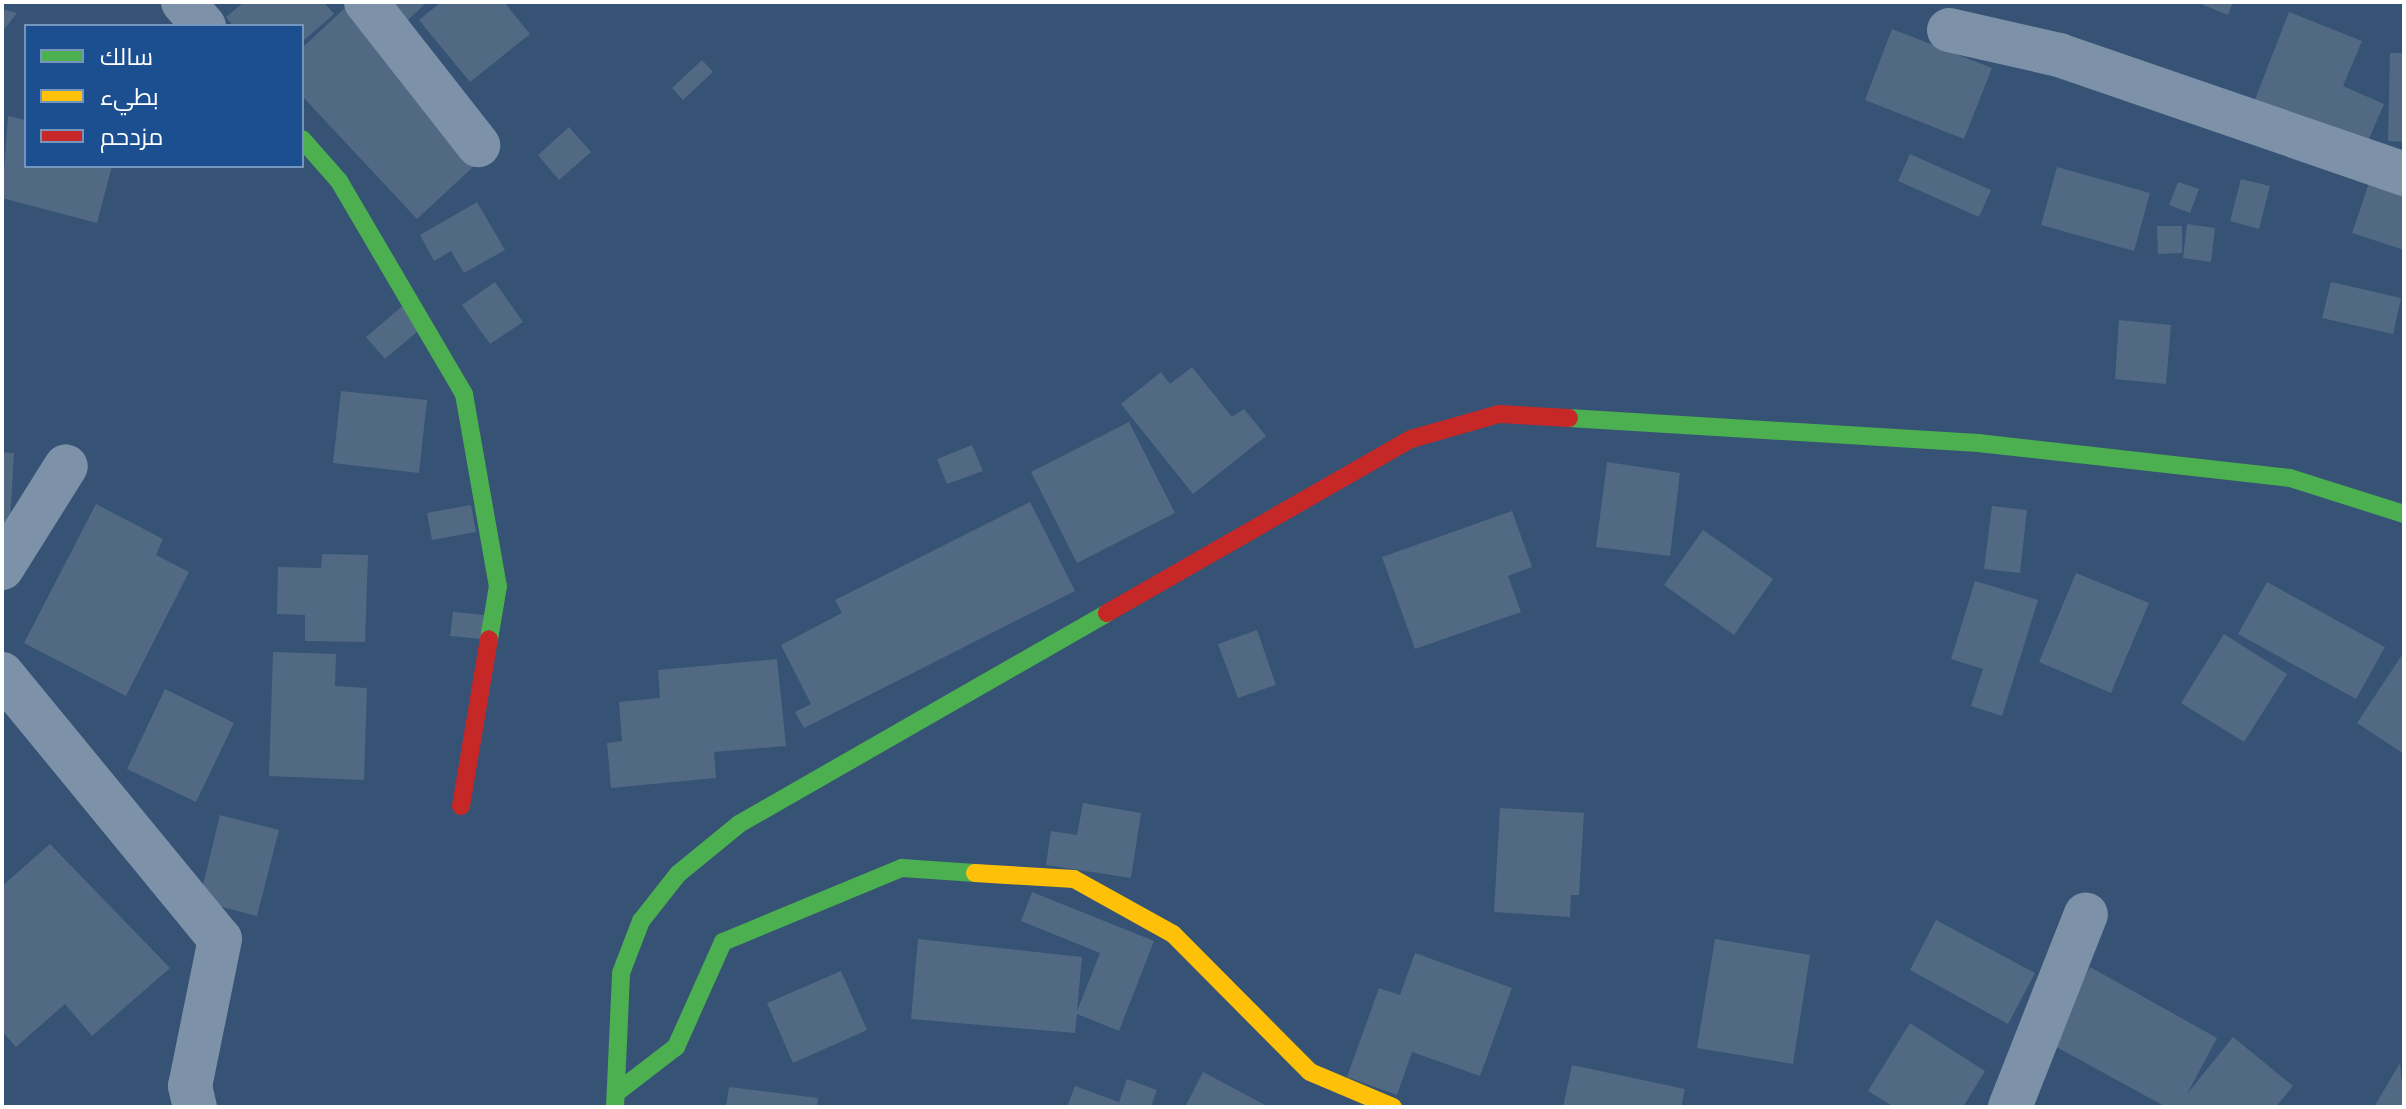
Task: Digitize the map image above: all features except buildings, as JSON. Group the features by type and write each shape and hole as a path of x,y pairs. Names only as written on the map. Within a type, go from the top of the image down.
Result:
{"main road":[{"path":"304,141 339,181 464,394 498,586 461,806"},
{"path":"615,1100 621,973 641,921 678,874 739,824 1411,439 1499,414 1978,443 2290,478 2404,514"},
{"path":"615,1100 676,1047 723,942 902,868 1074,879 1173,934 1310,1072 1393,1107"}],"street":[{"path":"183,2 202,24"},
{"path":"366,2 478,145"},
{"path":"1949,30 2059,55 2404,174"},
{"path":"2,568 66,466"},
{"path":"2,674 220,939 190,1086 195,1107"},
{"path":"2010,1107 2086,914"}],"traffic: fast":[{"path":"304,141 339,181 464,394 498,586 489,639"},
{"path":"1569,418 1978,443 2290,478 2404,514"},
{"path":"615,1107 621,973 641,921 678,874 739,824 1107,613"},
{"path":"616,1093 676,1047 723,942 902,868 975,873"}],"traffic: slow":[{"path":"975,873 1074,879 1173,934 1310,1072 1393,1107"}],"traffic: jam":[{"path":"1107,613 1411,439 1499,414 1569,418"},
{"path":"461,806 489,639"}]}
